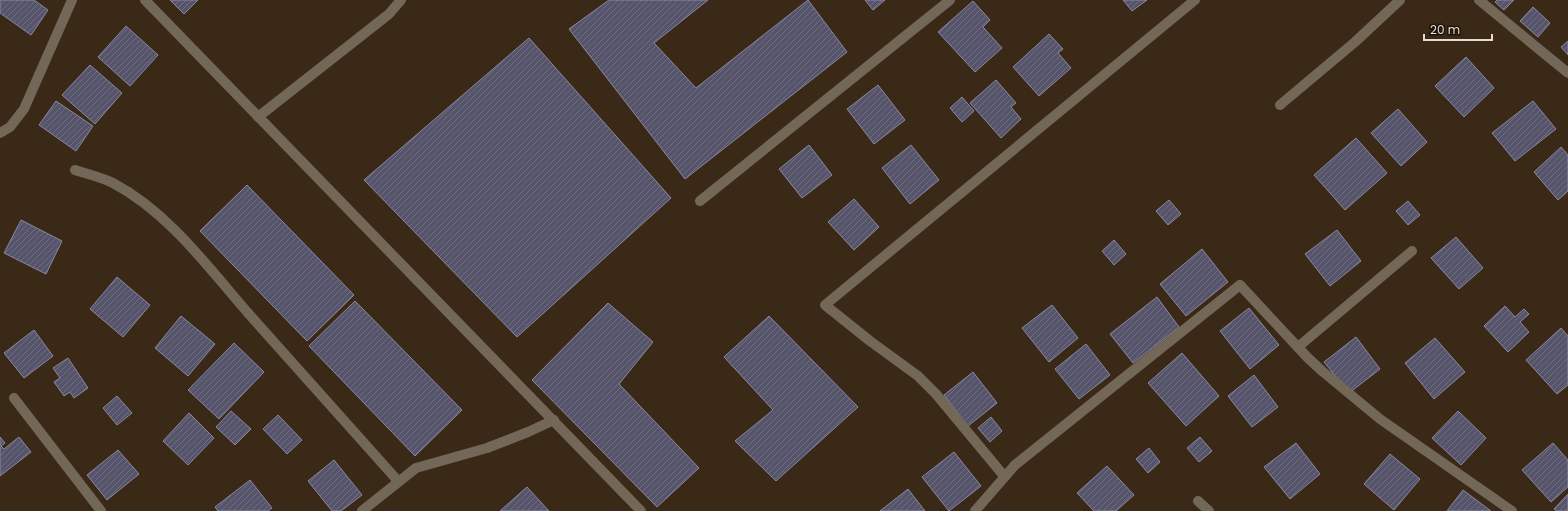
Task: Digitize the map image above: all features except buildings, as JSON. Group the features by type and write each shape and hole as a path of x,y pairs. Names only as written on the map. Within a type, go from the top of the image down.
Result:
{"street":[{"path":"0,133 10,127 24,109 72,0"},
{"path":"144,0 642,511"},
{"path":"258,117 389,14 401,0"},
{"path":"700,201 950,0"},
{"path":"1004,476 936,394 918,376 870,341 825,305 1195,0"},
{"path":"1280,106 1355,42 1400,0"},
{"path":"1479,0 1568,73"},
{"path":"75,170 112,183 147,206 174,228 398,481"},
{"path":"1298,347 1412,251"},
{"path":"975,511 1015,465 1240,285 1322,371 1380,419 1512,511"},
{"path":"14,398 101,511"},
{"path":"362,511 416,468 487,448 554,420"},
{"path":"1198,501 1209,511"}]}
